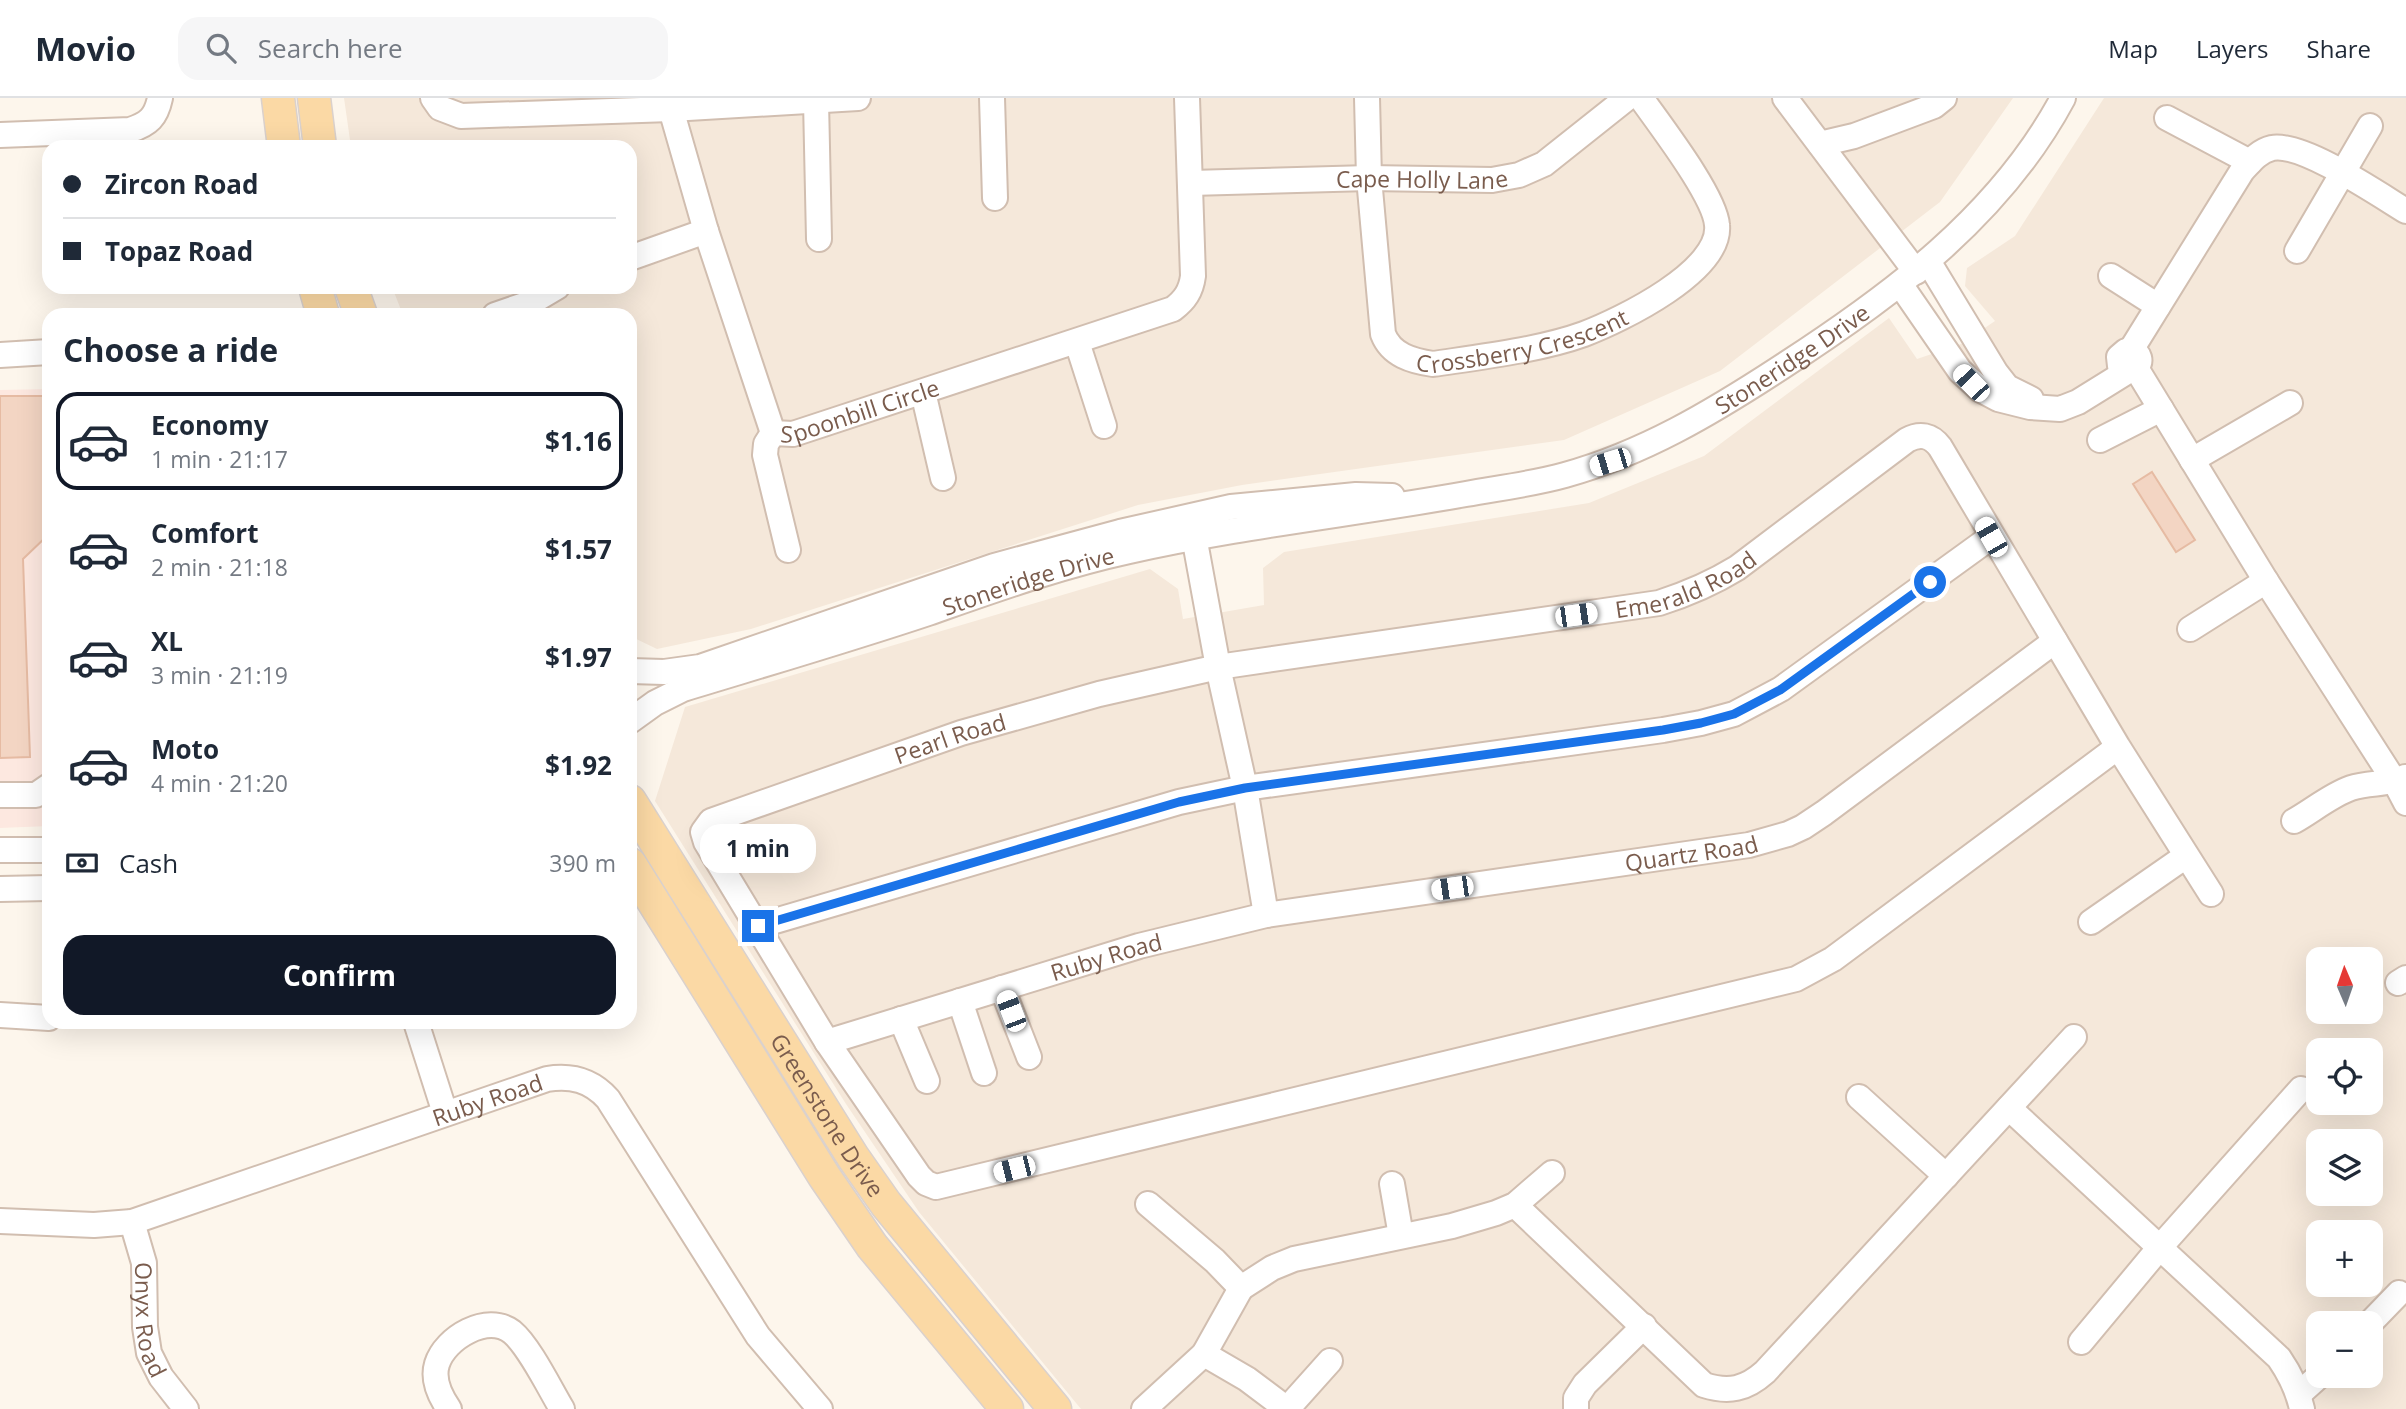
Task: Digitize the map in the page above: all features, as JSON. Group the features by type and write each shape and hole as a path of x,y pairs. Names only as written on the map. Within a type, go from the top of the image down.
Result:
{"main road":[{"path":"278,98 283,140"},
{"path":"314,98 319,140"},
{"name":"Greenstone Drive","path":"637,812 879,1194 1055,1409"},
{"name":"Greenstone Drive","path":"637,875 824,1176 865,1236 1007,1409"}],"street":[{"path":"0,135 130,130 152,120 158,110 160,98"},
{"path":"433,98 440,108 461,116 671,109 858,98"},
{"path":"992,98 995,198"},
{"name":"Spoonbill Circle","path":"671,109 706,231 773,433 793,434 1173,309 1185,299 1193,276 1187,98"},
{"name":"Crossberry Crescent","path":"1367,98 1368,178 1383,334 1397,353 1433,364 1556,342 1584,334 1664,292 1701,264 1715,241 1717,225 1708,197 1641,98"},
{"name":"Cape Holly Lane","path":"1191,183 1368,178 1492,180 1519,175 1544,164 1627,98"},
{"path":"1786,98 1915,272 2007,387 2020,395 2049,401 2078,392 2128,363"},
{"path":"1827,154 1854,135 1934,106 1944,98"},
{"name":"Stoneridge Drive","path":"637,716 683,689 998,588 1124,552 1193,527 1230,507 1356,495 1444,498 1560,477 1610,462 1656,442 1716,410 1822,341 1915,272 1989,201 2020,167 2035,148 2063,98"},
{"path":"816,102 819,239"},
{"path":"2167,118 2250,162"},
{"path":"2297,251 2370,125"},
{"path":"1915,272 1959,371 1981,390 1998,398 2030,407 2060,409 2078,402 2128,363 2158,306 2242,171 2256,155 2270,148 2283,147 2306,153 2406,211"},
{"path":"637,256 706,231"},
{"path":"2111,276 2158,306"},
{"path":"533,308 549,294"},
{"path":"1077,342 1104,426"},
{"path":"0,355 42,352"},
{"path":"2128,363 2161,408 2266,581 2402,787"},
{"path":"923,392 943,478"},
{"path":"2192,460 2290,403"},
{"path":"2100,440 2161,408"},
{"path":"773,433 766,444 765,455 788,550"},
{"name":"Emerald Road","path":"1218,667 1659,603 1687,595 1711,585 1737,569 1907,440 1921,436 1934,440 1991,537"},
{"path":"1193,527 1218,667 1245,788 1266,915"},
{"name":"Stoneridge Drive","path":"637,671 664,672 700,667 994,566 1064,546 1193,527"},
{"path":"2118,747 1833,959 1796,979 936,1187 926,1183 827,1042 758,926 1179,802 1245,788 1663,730 1734,714 1780,690 1827,658 1991,537 2211,894"},
{"path":"2190,629 2266,581"},
{"name":"Quartz Road","path":"1266,915 1772,840 1803,827 1824,813 2055,641"},
{"name":"Pearl Road","path":"758,926 706,842 703,832 711,821 961,733 1099,694 1218,667"},
{"path":"2294,821 2350,789 2368,784 2402,787"},
{"path":"0,795 36,795 42,791"},
{"path":"0,850 42,850"},
{"path":"2091,922 2186,856"},
{"path":"0,889 42,888"},
{"name":"Ruby Road","path":"827,1042 1139,946 1266,915"},
{"path":"1002,988 1029,1057"},
{"path":"960,1001 984,1073"},
{"path":"0,1015 42,1018"},
{"path":"901,1019 927,1081"},
{"path":"418,1029 445,1113"},
{"path":"1515,1205 1704,1385 1736,1389 1753,1383 1765,1372 2074,1037"},
{"name":"Ruby Road","path":"0,1221 93,1225 132,1222 547,1079 576,1079 600,1090 758,1336 820,1409"},
{"path":"2081,1342 2161,1246 2301,1089"},
{"path":"1859,1097 1946,1176"},
{"path":"2009,1108 2279,1358 2290,1374 2301,1402"},
{"path":"1144,1409 1204,1354 1241,1288 1272,1268 1294,1259 1452,1226 1515,1205 1552,1173"},
{"path":"1392,1184 1401,1236"},
{"path":"1148,1204 1215,1261 1241,1288"},
{"name":"Onyx Road","path":"132,1222 144,1262 145,1326 149,1353 161,1377 186,1409"},
{"path":"2382,1311 2399,1293"},
{"path":"449,1409 436,1382 437,1364 444,1350 456,1339 471,1329 486,1326 500,1326 511,1332 521,1343 562,1409"},
{"path":"1576,1409 1577,1398 1585,1384 1644,1326"},
{"path":"1204,1354 1247,1379 1287,1409 1330,1361"}],"shaded area":[{"path":"344,98 2013,98 1940,202 1720,371 1564,440 1242,485 1138,505 751,629 657,649 637,639 637,308 400,308 395,294 637,294 637,140 350,140"},
{"path":"2104,98 2406,98 2406,1409 1081,1409 919,1212 846,1104 655,801 685,707 1150,569 1178,589 1183,619 1264,605 1263,568 1284,552 1589,503 1704,456 1889,318 1917,359 1961,344 1995,321 1965,286 1967,268 2015,236"},
{"path":"42,389 42,826 0,828 0,390"}],"building":[{"path":"0,396 42,396 42,541 23,559 30,757 0,758"},
{"path":"2152,472 2195,540 2176,552 2133,484"}],"route":[{"path":"758,926 1179,802 1245,788 1663,730 1717,719 1734,714 1780,690 1930,582"}]}
